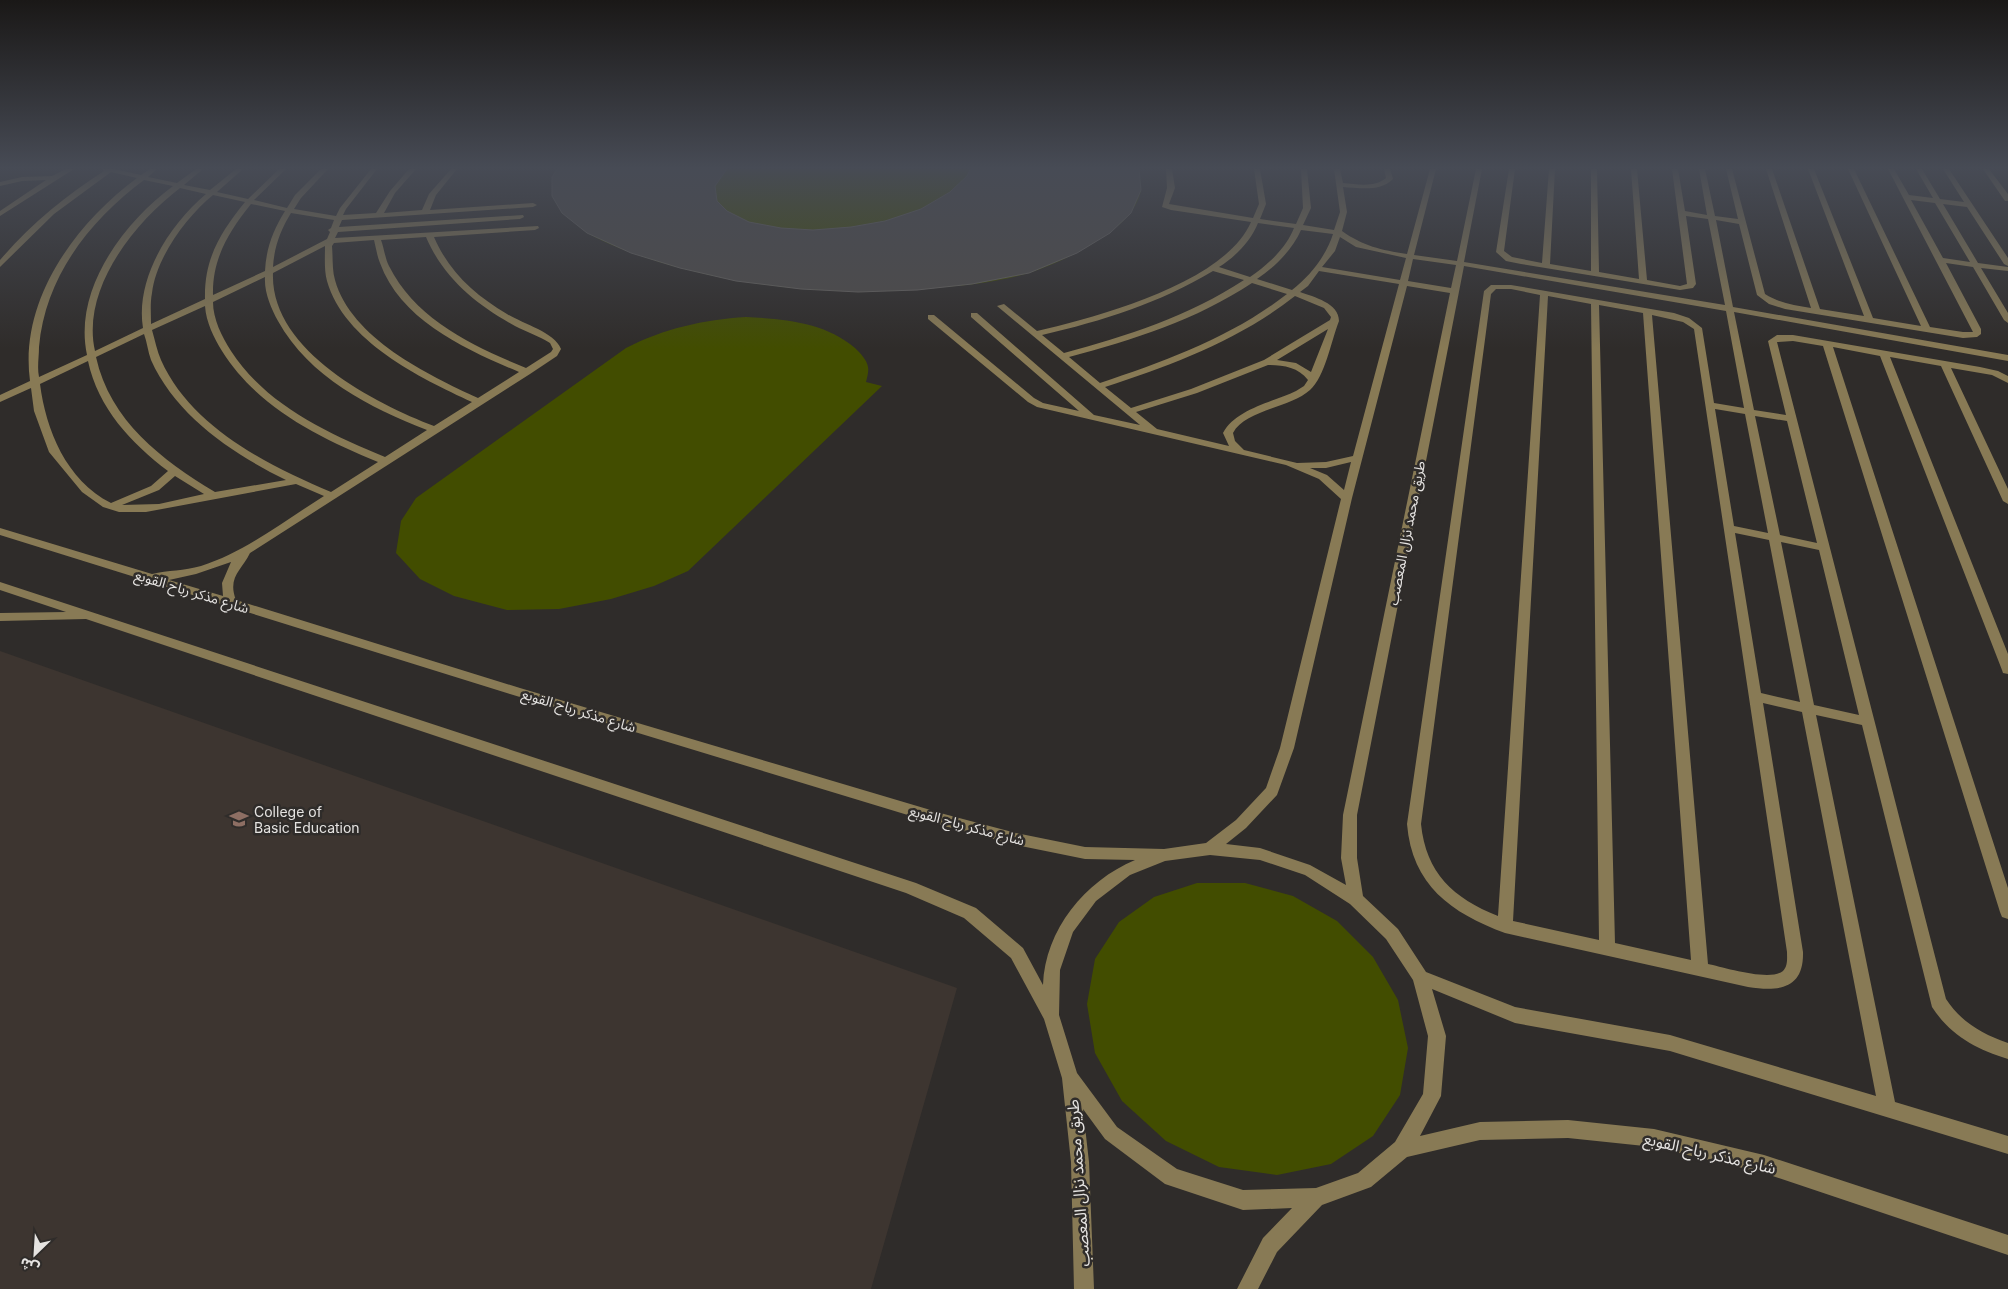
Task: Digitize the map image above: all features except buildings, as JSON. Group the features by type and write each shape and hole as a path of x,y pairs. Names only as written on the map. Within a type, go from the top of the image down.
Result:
{"street":[{"path":"0,265 33,229"},
{"path":"53,259 79,229"},
{"path":"132,229 116,249 106,266 92,300 88,337 90,356 101,388 116,413 144,445 174,470 214,496"},
{"path":"177,229 160,256 148,288 145,305 146,330 154,358 163,376 192,412 234,446 261,463 332,496"},
{"path":"226,229 212,259 207,301 212,325 224,349 242,373 267,397 299,420 339,441 386,461"},
{"path":"278,229 272,242 268,273 270,293 280,319 298,345 310,358 342,384 392,412 435,430"},
{"path":"344,229 332,230 329,241 328,266 335,292 350,318 361,331 409,368 479,402"},
{"path":"0,398 268,273 329,241 518,229"},
{"path":"1035,334 1098,319 1175,290 1213,268 1238,247 1251,229"},
{"path":"1062,356 1112,343 1174,322 1212,304 1252,280 1283,253 1299,229"},
{"path":"1319,229 1340,233 1345,239 1363,248 1461,263 2008,358"},
{"path":"1099,386 1150,370 1203,348 1234,333 1267,313 1294,293 1319,269 1332,251 1341,229"},
{"path":"1210,849 1241,824 1272,791 1287,748 1357,458 1418,229"},
{"name":"طريق محمد نزال المعصب","path":"1356,899 1349,858 1350,816 1467,229"},
{"path":"1503,229 1500,252 1509,259 1680,288 1692,284 1684,229"},
{"path":"1546,266 1548,229"},
{"path":"1595,229 1595,275"},
{"path":"1639,229 1643,283"},
{"path":"1714,229 1887,1108"},
{"path":"1745,229 1764,297 1778,305 1927,330 1974,335 1978,332 1923,229"},
{"path":"1789,229 1816,311"},
{"path":"1835,229 1870,320"},
{"path":"1879,229 1927,330"},
{"path":"1955,229 2008,320"},
{"path":"1985,229 2008,264"},
{"path":"147,577 200,570 218,564 250,548 554,354 557,349 556,344 496,311 466,290 440,260 429,235"},
{"path":"377,238 380,255 389,274 402,294 415,307 448,333 527,372"},
{"path":"1940,260 2008,269"},
{"path":"1213,268 1294,293 1327,306 1334,314 1335,321 1313,381 1302,392 1234,423 1228,434 1230,440 1241,452"},
{"path":"1319,269 1454,291"},
{"path":"1504,286 1544,293 1680,318 1692,322 1698,328 1797,963 1794,972 1776,982 1763,983 1505,926 1482,918 1443,891 1428,874 1418,857 1413,840 1414,824 1487,293 1494,287 1504,286"},
{"path":"1505,926 1544,293"},
{"path":"1595,302 1606,948"},
{"path":"1001,306 1155,432"},
{"path":"1647,311 1700,969"},
{"path":"974,315 1091,417"},
{"path":"931,317 1031,400 1040,405 1289,463 1323,477 1347,498"},
{"path":"1130,411 1194,391 1267,362 1335,321"},
{"path":"2008,380 1987,371 1787,337 1777,338 1772,341 1938,1002 1950,1020 1968,1036 1984,1044 2008,1051"},
{"path":"1827,344 2008,912"},
{"path":"1884,354 2008,670"},
{"path":"1267,362 1296,367 1310,376 1313,381"},
{"path":"1945,364 2008,501"},
{"path":"1710,405 1792,419"},
{"path":"32,420 47,444 66,468 92,496 108,505 147,508 297,481"},
{"path":"1289,463 1326,465 1357,458"},
{"path":"108,505 146,493 164,482 174,470"},
{"path":"1729,528 1824,548"},
{"name":"شارع مذكر رباح القوبع","path":"0,531 553,703 1016,839 1085,853 1164,855"},
{"path":"231,603 226,588 230,572 250,548"},
{"path":"0,586 911,888 970,913 1017,953 1051,1015 1070,1077 1111,1133 1172,1177 1243,1200 1316,1198 1364,1180 1402,1150 1432,1096 1437,1036 1420,977 1392,934 1356,899 1310,871 1260,854 1210,849 1164,855 1125,871 1092,896 1066,930 1052,970 1051,1015"},
{"path":"0,617 94,616"},
{"path":"1755,696 1868,722"},
{"path":"1420,977 1515,1015 1670,1043 2008,1145"},
{"name":"طريق محمد نزال المعصب","path":"1070,1077 1080,1162 1084,1289"},
{"name":"شارع مذكر رباح القوبع","path":"1402,1150 1480,1131 1568,1129 1654,1138 1764,1164 2008,1245"},
{"path":"1247,1289 1270,1246 1316,1198"}],"shaded area":[{"name":"College of Basic Education","path":"0,651 957,988 871,1289 0,1289"}],"green space":[{"path":"582,229 1114,229 1076,253 1029,273 975,284 871,291 835,291 728,279 659,262 623,250"},
{"path":"746,317 789,321 831,332 855,348 863,357 868,369 866,382 882,386 688,571 654,586 611,599 559,609 507,610 454,596 420,579 396,553 401,521 416,498 626,348 655,335 684,326"},
{"path":"1197,883 1245,883 1293,896 1337,921 1373,957 1398,1000 1408,1048 1400,1095 1373,1136 1331,1164 1277,1175 1219,1167 1166,1141 1122,1101 1095,1053 1087,1004 1095,959 1119,922 1154,897"}],"place":[{"name":"College of Basic Education","path":"239,819"}]}
